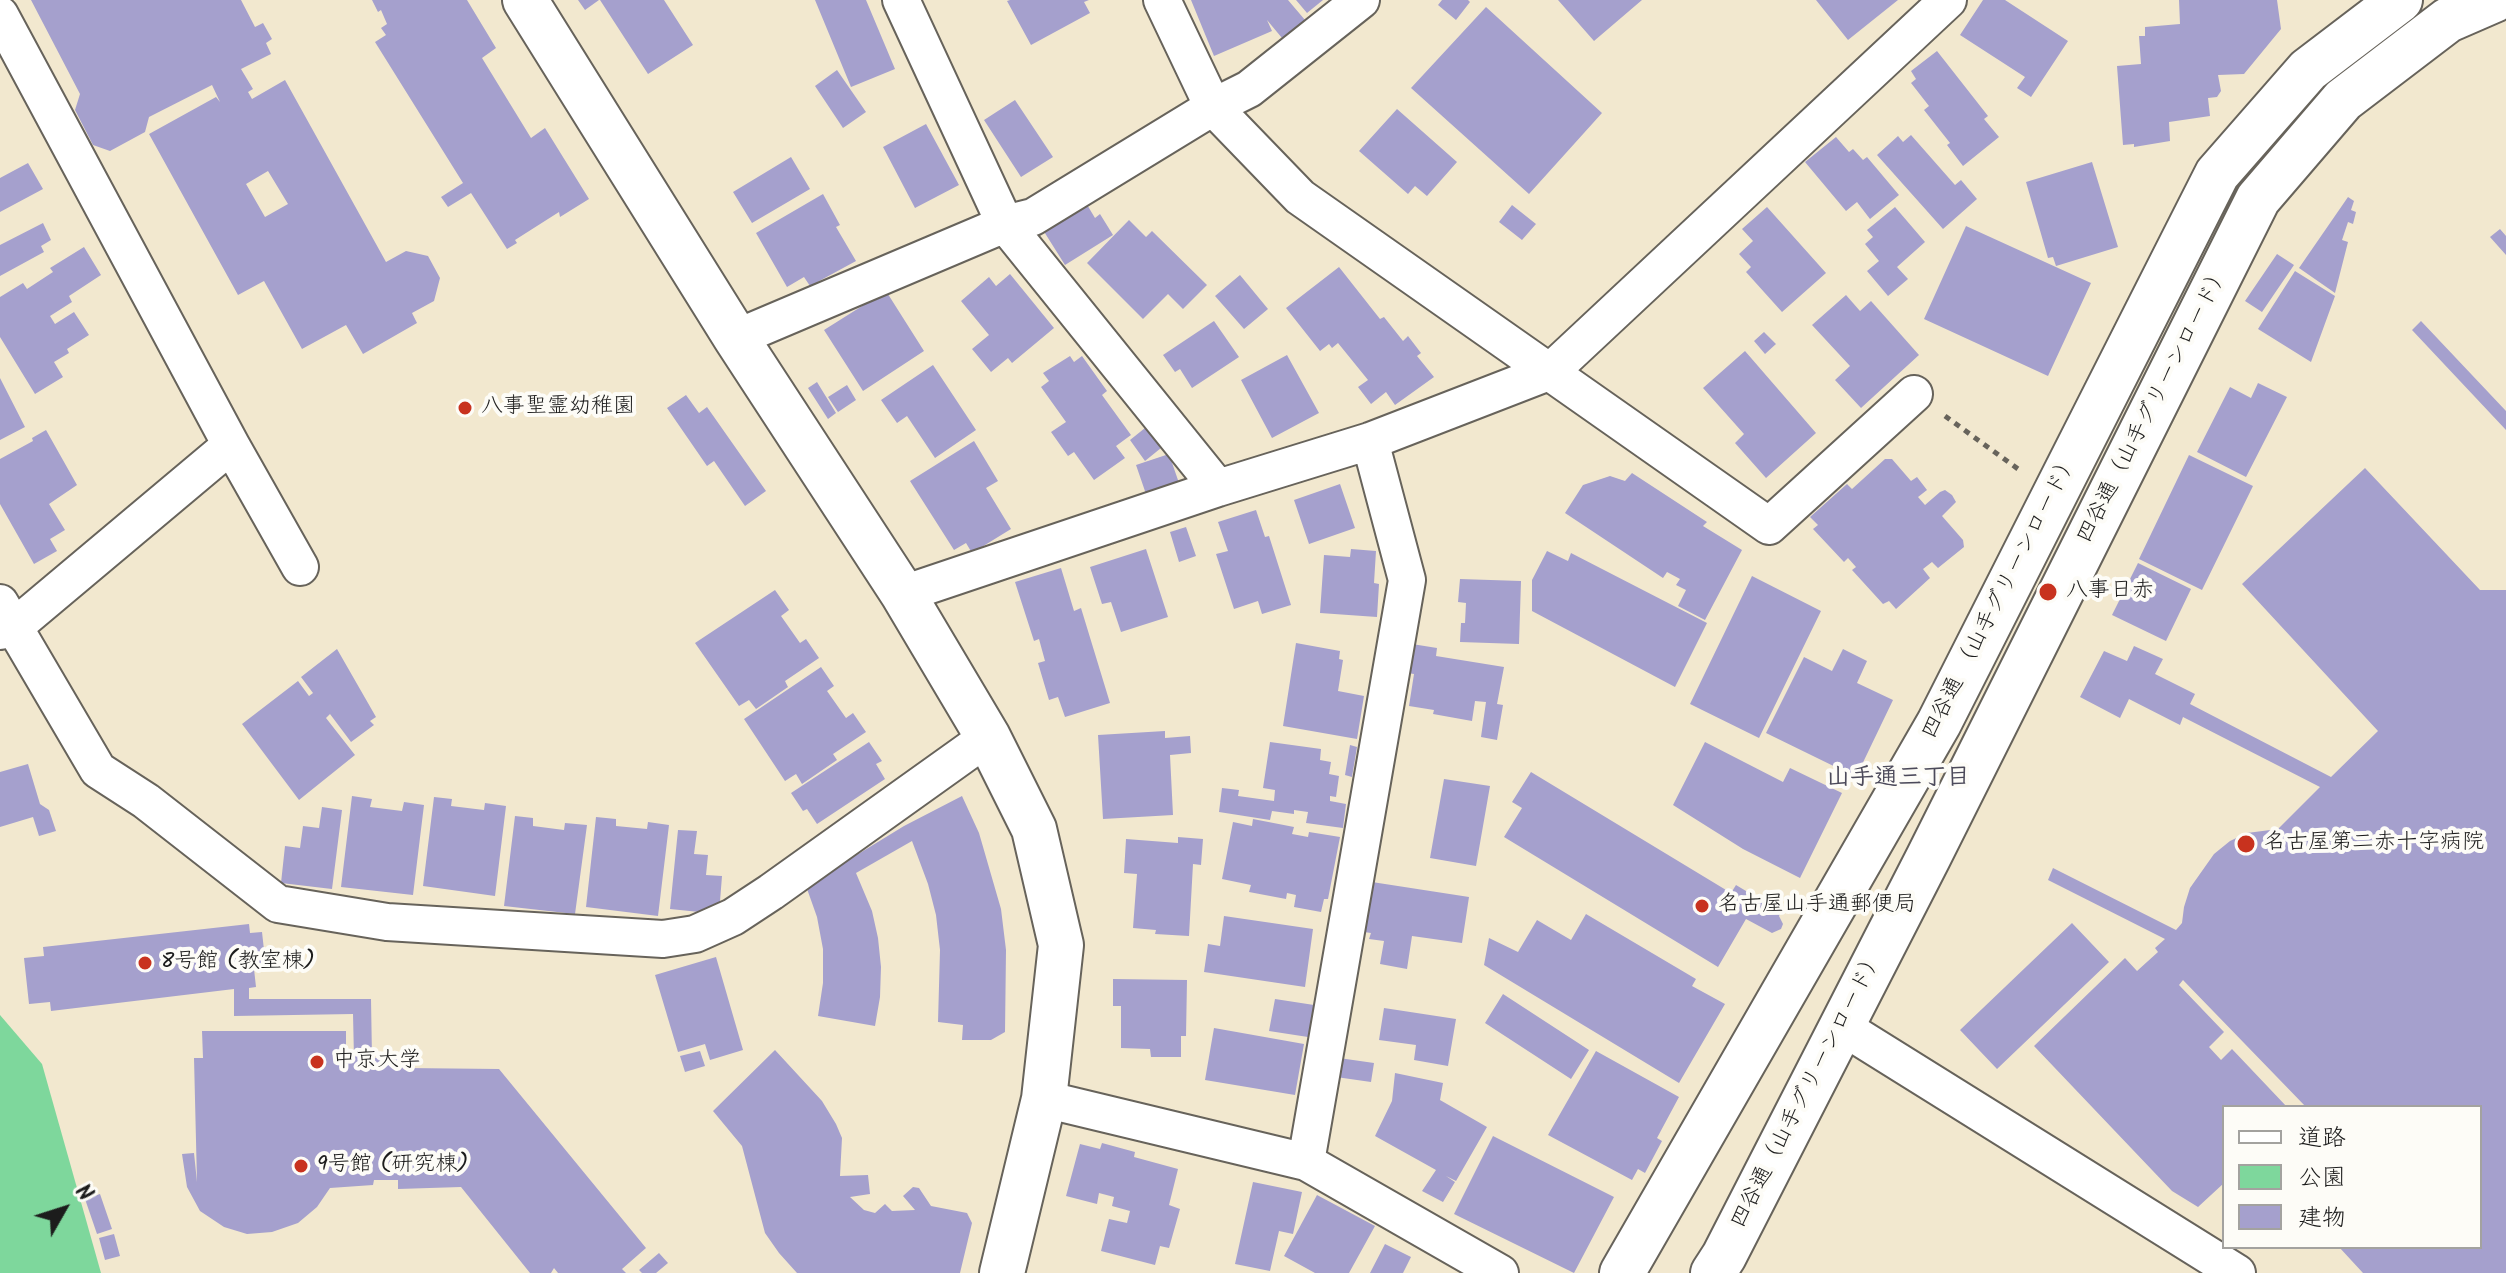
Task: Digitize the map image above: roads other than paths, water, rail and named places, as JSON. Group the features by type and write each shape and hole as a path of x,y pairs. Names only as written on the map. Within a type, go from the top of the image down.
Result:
{"street":[{"path":"525,0 736,338 903,594 988,737 1034,829 1061,945 1044,1099 1002,1273"},
{"path":"901,0 1005,224 1218,488"},
{"path":"1162,0 1213,107 1300,197 1769,526 1914,394"},
{"path":"736,338 1005,224 1033,217 1213,107 1249,89 1361,0"},
{"path":"903,594 1218,488 1370,441 1551,371 1948,0"},
{"name":"四谷通（山手グリーンロード）","path":"1713,1273 2258,199 2343,100 2448,20 2494,0"},
{"name":"四谷通 （山手グリーンロード）","path":"1622,1273 1939,723 2217,174 2308,70 2390,3"},
{"path":"0,15 300,567"},
{"path":"1306,1162 1407,580 1370,441"},
{"path":"231,445 4,621 98,770 146,801 278,904 387,922 663,939 695,934 733,917 771,892 988,737"},
{"path":"1841,1026 2237,1273"},
{"path":"1044,1099 1306,1162 1500,1273"}],"place":[{"name":"八事聖霊幼稚園","path":"465,408"},
{"name":"八事日赤","path":"2048,592"},
{"name":"名古屋第二赤十字病院","path":"2246,844"},
{"name":"名古屋山手通郵便局","path":"1702,906"},
{"name":"8号館 (教室棟)","path":"145,963"},
{"name":"中京大学","path":"317,1062"},
{"name":"9号館 (研究棟)","path":"301,1166"}],"district":[{"name":"山手通三丁目","path":"1898,780"}]}
